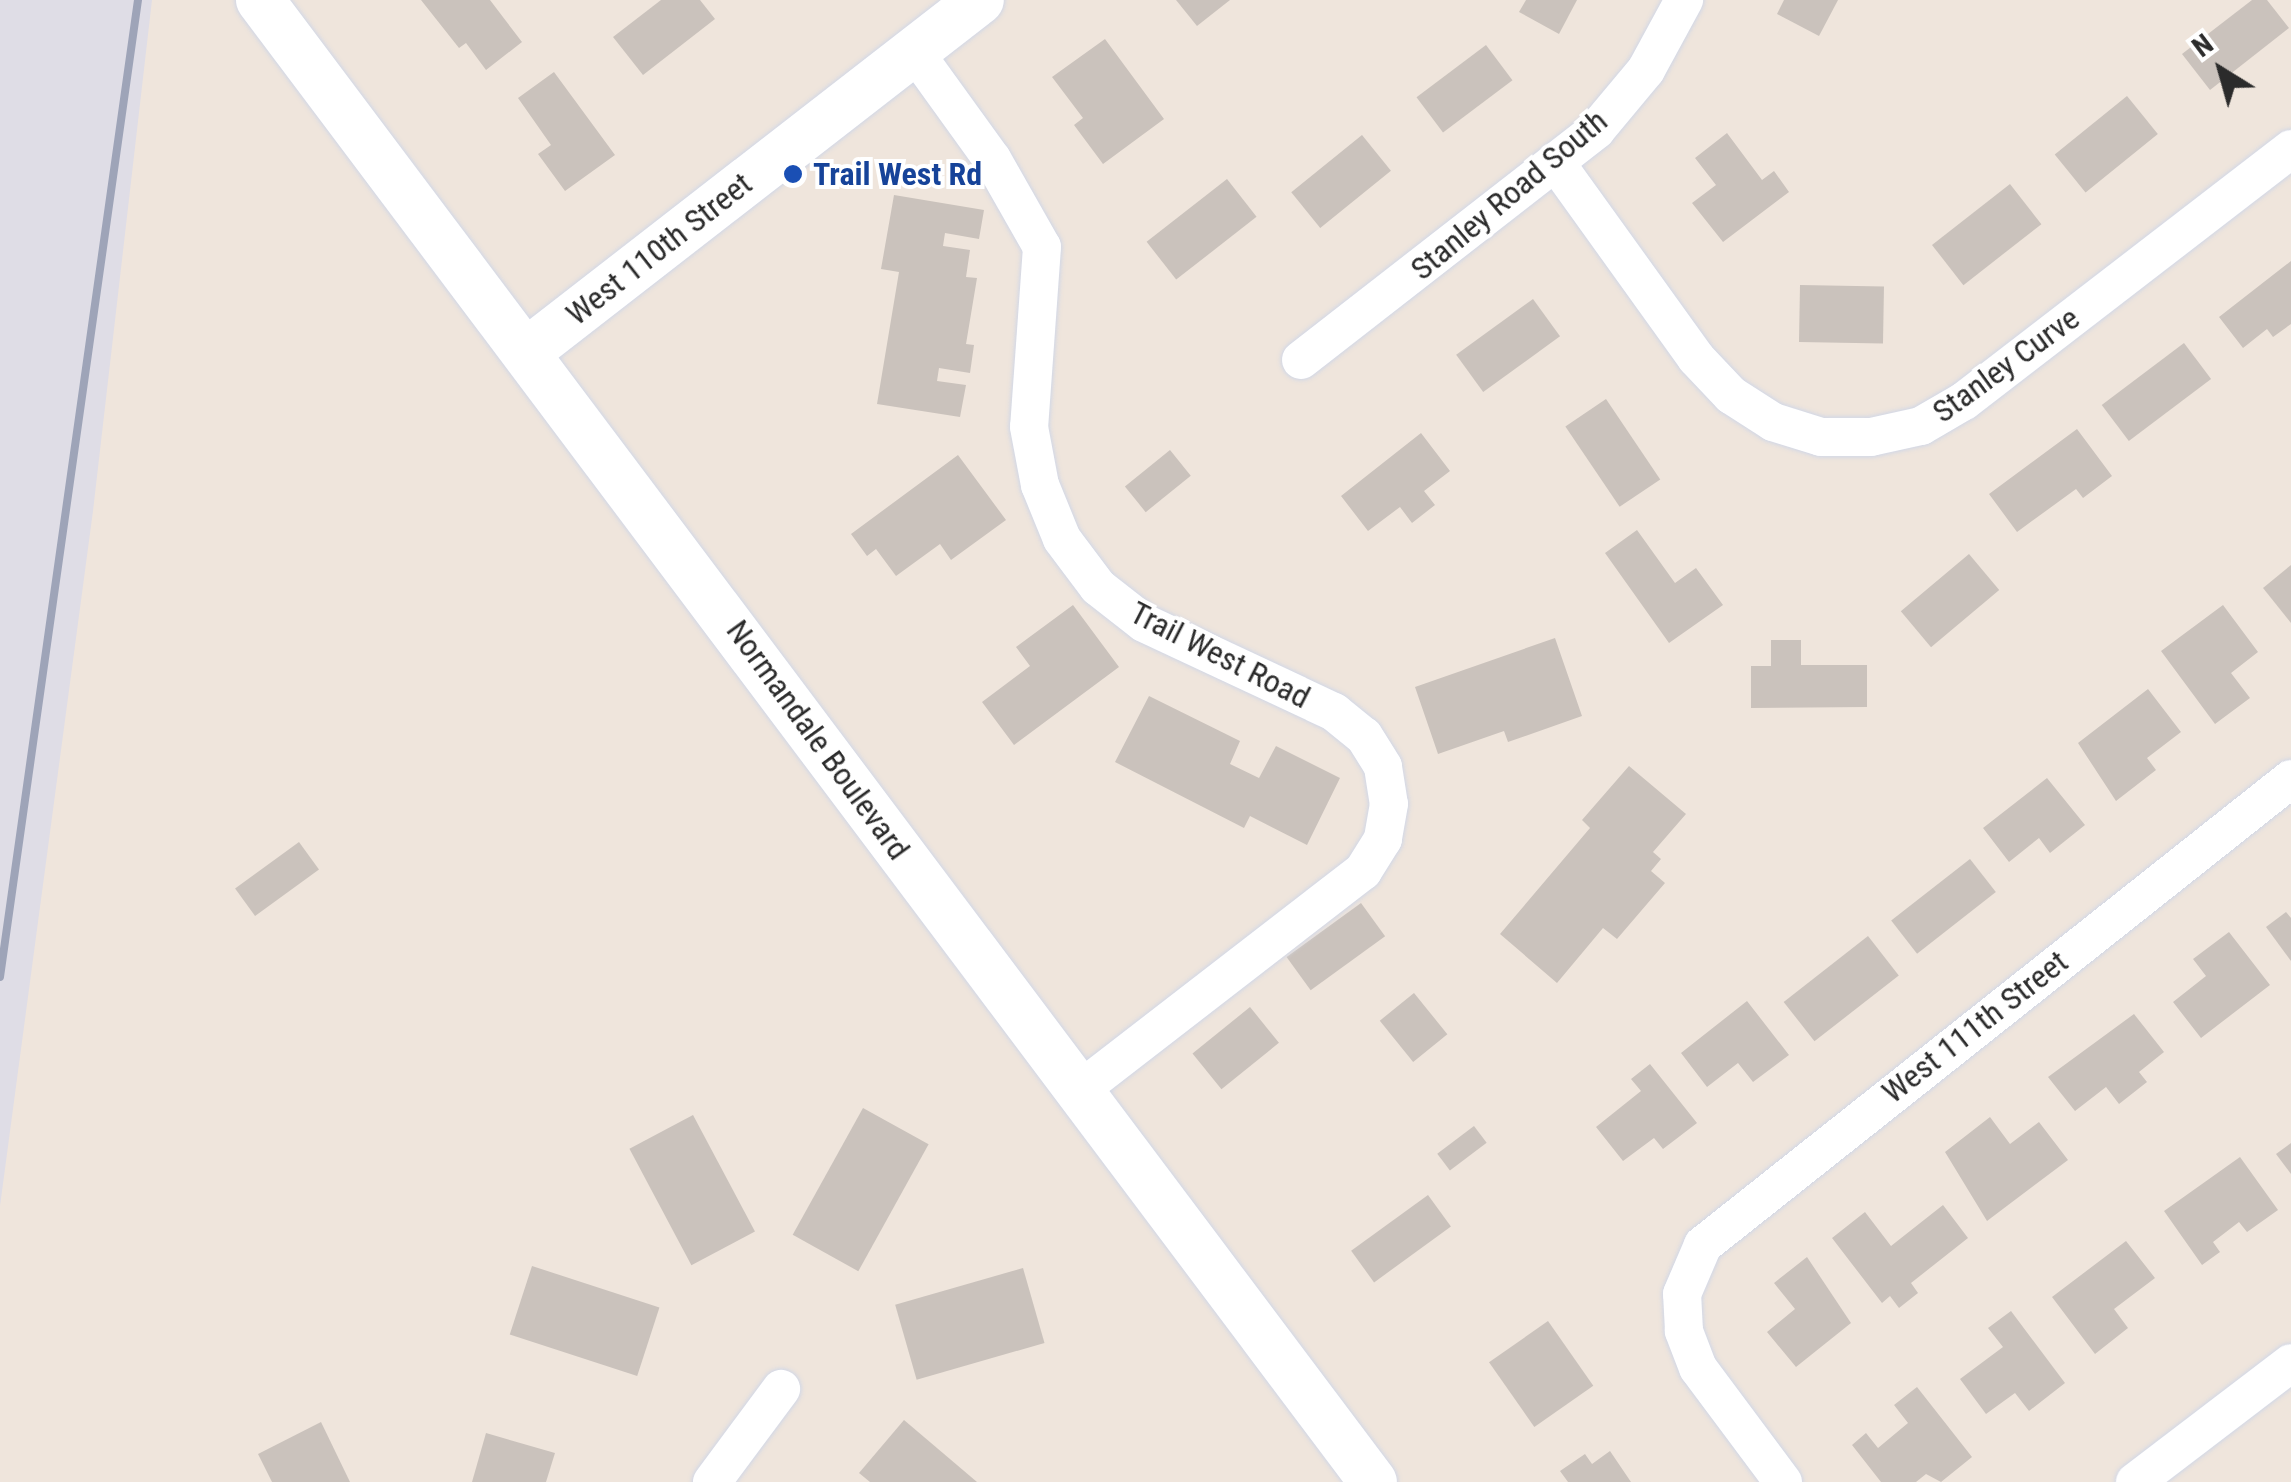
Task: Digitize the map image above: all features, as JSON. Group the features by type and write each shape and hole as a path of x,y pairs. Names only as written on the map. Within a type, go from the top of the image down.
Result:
{"street":[{"name":"Normandale Boulevard","path":"260,0 528,350 1373,1482"},
{"name":"West 110th Street","path":"528,350 980,0"},
{"name":"Stanley Road South","path":"1301,360 1596,130 1646,70 1684,0"},
{"name":"Trail West Road","path":"914,51 992,159 1042,247 1029,427 1040,485 1062,540 1098,587 1144,624 1334,712 1364,736 1383,767 1388,804 1383,839 1364,871 1078,1091"},
{"name":"Stanley Curve","path":"1556,163 1696,358 1731,395 1773,422 1820,437 1871,437 1921,426 1964,401 2291,149"},
{"name":"West 111th Street","path":"1783,1482 1698,1368 1684,1330 1682,1294 1688,1268 1720,1229 2291,779"},
{"path":"2135,1482 2291,1363"},
{"path":"712,1482 781,1389"}],"shaded area":[{"path":"0,0 152,0 93,511 0,1206"}],"building":[{"path":"421,0 490,0 522,42 486,70 466,43 459,48"},
{"path":"661,0 700,0 715,19 643,75 613,37"},
{"path":"1176,0 1230,0 1197,26"},
{"path":"1526,0 1577,0 1559,34 1519,12"},
{"path":"1784,0 1838,0 1819,36 1777,14"},
{"path":"2252,0 2267,0 2289,28 2210,90 2182,54"},
{"path":"1105,39 1164,119 1103,164 1074,125 1083,118 1052,77"},
{"path":"1486,45 1512,80 1443,132 1417,97"},
{"path":"554,72 615,155 565,191 538,154 551,145 518,98"},
{"path":"2127,96 2158,134 2086,193 2055,155"},
{"path":"1727,133 1762,180 1774,171 1789,192 1723,242 1692,203 1716,185 1695,158"},
{"path":"1362,135 1391,171 1320,228 1291,192"},
{"path":"1227,179 1257,217 1176,280 1147,242"},
{"path":"2010,184 2041,224 1963,285 1932,245"},
{"path":"894,195 984,210 979,239 945,233 943,246 970,250 966,277 977,278 966,344 974,345 970,373 939,368 937,381 966,385 960,417 877,404 899,272 881,269"},
{"path":"2291,261 2291,324 2273,337 2267,329 2243,348 2219,317"},
{"path":"1800,285 1884,286 1883,343 1799,342"},
{"path":"1533,299 1560,336 1483,392 1456,355"},
{"path":"2184,343 2211,379 2129,441 2102,405"},
{"path":"1606,399 1660,479 1620,507 1565,426"},
{"path":"2077,429 2112,476 2083,498 2076,489 2017,532 1989,494"},
{"path":"1421,433 1450,471 1424,491 1435,505 1412,523 1400,507 1368,531 1341,496"},
{"path":"1170,450 1191,476 1146,512 1125,487"},
{"path":"958,455 1006,520 951,560 940,544 896,576 876,549 867,556 851,534"},
{"path":"1637,530 1675,583 1696,568 1723,605 1669,643 1605,553"},
{"path":"1969,554 1999,590 1931,647 1901,611"},
{"path":"2291,565 2291,623 2263,588"},
{"path":"1073,605 1119,667 1014,745 982,702 1030,666 1016,647"},
{"path":"2223,605 2258,652 2231,673 2250,698 2215,724 2161,651"},
{"path":"1555,638 1582,716 1508,742 1504,731 1438,754 1415,687"},
{"path":"1771,640 1801,640 1801,665 1867,665 1867,707 1751,708 1751,666 1771,666"},
{"path":"2148,689 2181,732 2147,758 2156,770 2116,801 2078,743"},
{"path":"1149,696 1240,741 1230,764 1259,778 1276,746 1340,778 1307,845 1250,816 1244,828 1115,762"},
{"path":"1629,766 1686,814 1653,852 1661,859 1651,871 1665,883 1617,939 1603,928 1557,983 1500,934 1590,828 1582,820"},
{"path":"2047,778 2085,825 2050,853 2039,838 2009,862 1983,828"},
{"path":"299,842 319,870 255,916 235,888"},
{"path":"1970,859 1996,892 1917,954 1891,921"},
{"path":"1361,903 1385,936 1311,990 1287,957"},
{"path":"2286,912 2291,918 2291,961 2266,927"},
{"path":"2229,932 2270,985 2201,1038 2173,1002 2206,976 2193,959"},
{"path":"1868,936 1899,975 1814,1041 1784,1002"},
{"path":"1414,993 1447,1034 1413,1062 1380,1021"},
{"path":"1747,1001 1789,1055 1753,1082 1738,1063 1707,1087 1681,1053"},
{"path":"1250,1007 1279,1043 1221,1089 1192,1054"},
{"path":"2134,1014 2164,1052 2139,1072 2147,1082 2119,1104 2106,1087 2075,1111 2048,1077"},
{"path":"1650,1064 1697,1123 1663,1149 1654,1138 1623,1161 1596,1127 1641,1091 1631,1079"},
{"path":"863,1108 929,1144 858,1271 793,1235"},
{"path":"693,1115 755,1232 691,1265 629,1149"},
{"path":"1990,1117 2010,1144 2039,1122 2068,1160 1987,1221 1945,1152"},
{"path":"1474,1126 1487,1143 1450,1170 1437,1154"},
{"path":"2291,1143 2291,1174 2276,1154"},
{"path":"2240,1157 2278,1210 2247,1232 2239,1222 2213,1242 2220,1252 2202,1265 2164,1211"},
{"path":"1428,1195 1451,1227 1374,1282 1351,1251"},
{"path":"1943,1205 1968,1238 1911,1283 1918,1293 1899,1308 1890,1296 1882,1303 1832,1238 1865,1212 1891,1246"},
{"path":"2126,1241 2155,1278 2114,1309 2128,1328 2095,1354 2052,1297"},
{"path":"1807,1257 1851,1323 1796,1367 1767,1332 1795,1309 1774,1283"},
{"path":"532,1266 659,1307 637,1376 510,1334"},
{"path":"1023,1268 1044,1343 917,1380 895,1305"},
{"path":"2011,1311 2065,1383 2029,1411 2015,1393 1986,1414 1960,1379 2003,1347 1988,1328"},
{"path":"1548,1321 1593,1386 1534,1427 1489,1362"},
{"path":"1917,1387 1972,1457 1941,1482 1926,1474 1916,1482 1881,1482 1852,1445 1866,1433 1878,1448 1908,1423 1894,1405"},
{"path":"904,1420 977,1482 870,1482 859,1473"},
{"path":"321,1422 350,1482 272,1482 258,1454"},
{"path":"486,1433 555,1453 546,1482 472,1482"},
{"path":"1610,1451 1631,1482 1568,1482 1560,1471 1585,1454 1592,1464"}],"railway":[{"path":"0,977 138,0"}],"place":[{"name":"Trail West Rd","path":"793,174"}]}
